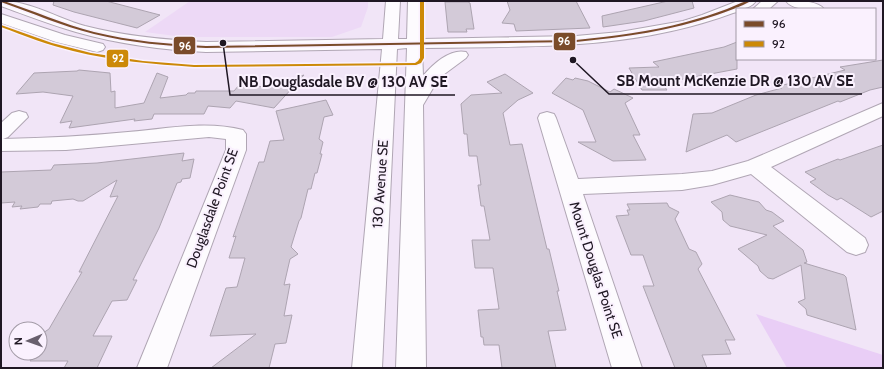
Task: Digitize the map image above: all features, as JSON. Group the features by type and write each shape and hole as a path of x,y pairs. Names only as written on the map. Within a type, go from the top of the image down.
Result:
{"street":[{"path":"1,1 80,29 134,40 206,47 346,44 389,51"},
{"path":"411,368 415,1"},
{"path":"1,18 61,39 109,49 194,59 415,50 576,41 620,37 694,23 724,13 749,1"},
{"path":"762,8 772,1"},
{"path":"793,1 814,8"},
{"path":"346,44 362,38 375,29 392,5"},
{"name":"130 Avenue SE","path":"367,368 392,5"},
{"path":"415,50 460,55 575,51 628,47 668,40 707,30 736,20"},
{"path":"414,106 428,79 441,66 460,55"},
{"name":"Mount Douglas Point SE","path":"627,368 570,187 682,182 712,178 755,166 883,109"},
{"path":"1,133 19,117"},
{"path":"547,118 570,187"},
{"name":"Douglasdale Point SE","path":"1,145 32,146 66,144 209,132 236,134 236,150 152,368"},
{"path":"755,166 856,245"}],"shaded area":[{"path":"190,1 368,1 368,7 361,27 332,37 183,37 145,32"},
{"path":"756,314 883,355 883,368 787,368"}],"building":[{"path":"54,1 106,1 160,15 137,28 74,12 53,5"},
{"path":"507,1 576,1 590,28 516,31 514,24 502,23 510,10"},
{"path":"668,1 692,1 694,8 644,21 603,27 602,16"},
{"path":"445,2 470,3 474,29 466,29 467,32 448,32"},
{"path":"736,42 737,69 662,83 667,90 642,90 629,68 659,67 653,62 724,47"},
{"path":"883,60 883,87 870,90 840,102 838,101 736,142 727,135 686,152 693,114 712,113 756,95 782,88 779,86 845,70 840,67"},
{"path":"79,70 110,73 111,92 115,91 115,108 144,103 157,73 168,77 160,98 186,95 188,93 195,93 196,91 234,91 239,85 266,87 272,81 280,82 304,75 274,108 236,101 230,108 208,106 204,114 154,114 152,119 134,121 135,119 69,128 72,121 60,123 73,96 43,92 16,94 34,73"},
{"path":"505,74 533,93 518,100 503,113 510,145 522,144 547,249 549,249 559,291 557,291 566,330 548,331 556,368 502,368 499,345 484,345 483,337 481,337 478,310 499,309 493,268 475,268 472,240 490,240 484,206 481,206 478,185 481,185 477,156 469,156 467,134 464,134 461,104 471,95 502,93 487,82"},
{"path":"566,78 573,80 575,78 588,81 610,92 614,89 633,98 625,103 640,135 633,135 646,160 613,161 578,142 596,142 583,110 552,93"},
{"path":"326,100 333,115 324,117 319,139 323,142 320,154 322,154 311,189 308,189 301,218 291,247 298,254 290,259 284,285 290,284 284,316 292,315 286,343 275,344 269,368 211,368 256,334 210,336 226,288 237,287 245,258 229,258 236,236 233,237 259,162 264,162 270,141 284,140 276,111"},
{"path":"883,145 883,211 871,217 841,198 837,200 828,195 810,182 816,179 805,172 838,159 840,160"},
{"path":"184,153 182,161 194,159 190,178 182,179 181,182 177,183 159,228 133,280 137,280 127,300 112,301 93,336 112,336 97,368 64,368 68,361 48,361 48,330 82,272 79,272 118,196 110,197 117,180 83,201 73,199 52,201 51,204 40,204 38,207 20,209 22,206 12,207 15,202 1,203 1,172 51,170 54,165 97,163"},
{"path":"730,195 759,202 766,210 772,212 784,221 773,226 803,250 807,262 804,263 844,275 846,277 856,330 807,315 806,309 798,302 805,299 801,265 773,279 768,278 760,271 758,266 738,249 767,235 730,226 723,220 722,212 711,202"},
{"path":"667,203 669,207 679,212 675,219 689,249 696,252 702,264 698,269 735,340 725,340 731,354 702,355 707,368 675,368 643,286 654,286 643,255 631,255 616,216 629,215 627,210 630,210 627,204"}],"transit line":[{"name":"96","path":"1,1 79,29 110,37 142,42 206,47 576,41 621,36 686,23 728,10 749,1"},
{"name":"92","path":"1,26 44,42 91,54 126,60 194,66 416,64 420,62 422,58 422,1"}],"place":[{"name":"NB Douglasdale BV @ 130 AV SE","path":"223,43"},
{"name":"SB Mount McKenzie DR @ 130 AV SE","path":"573,60"}]}
